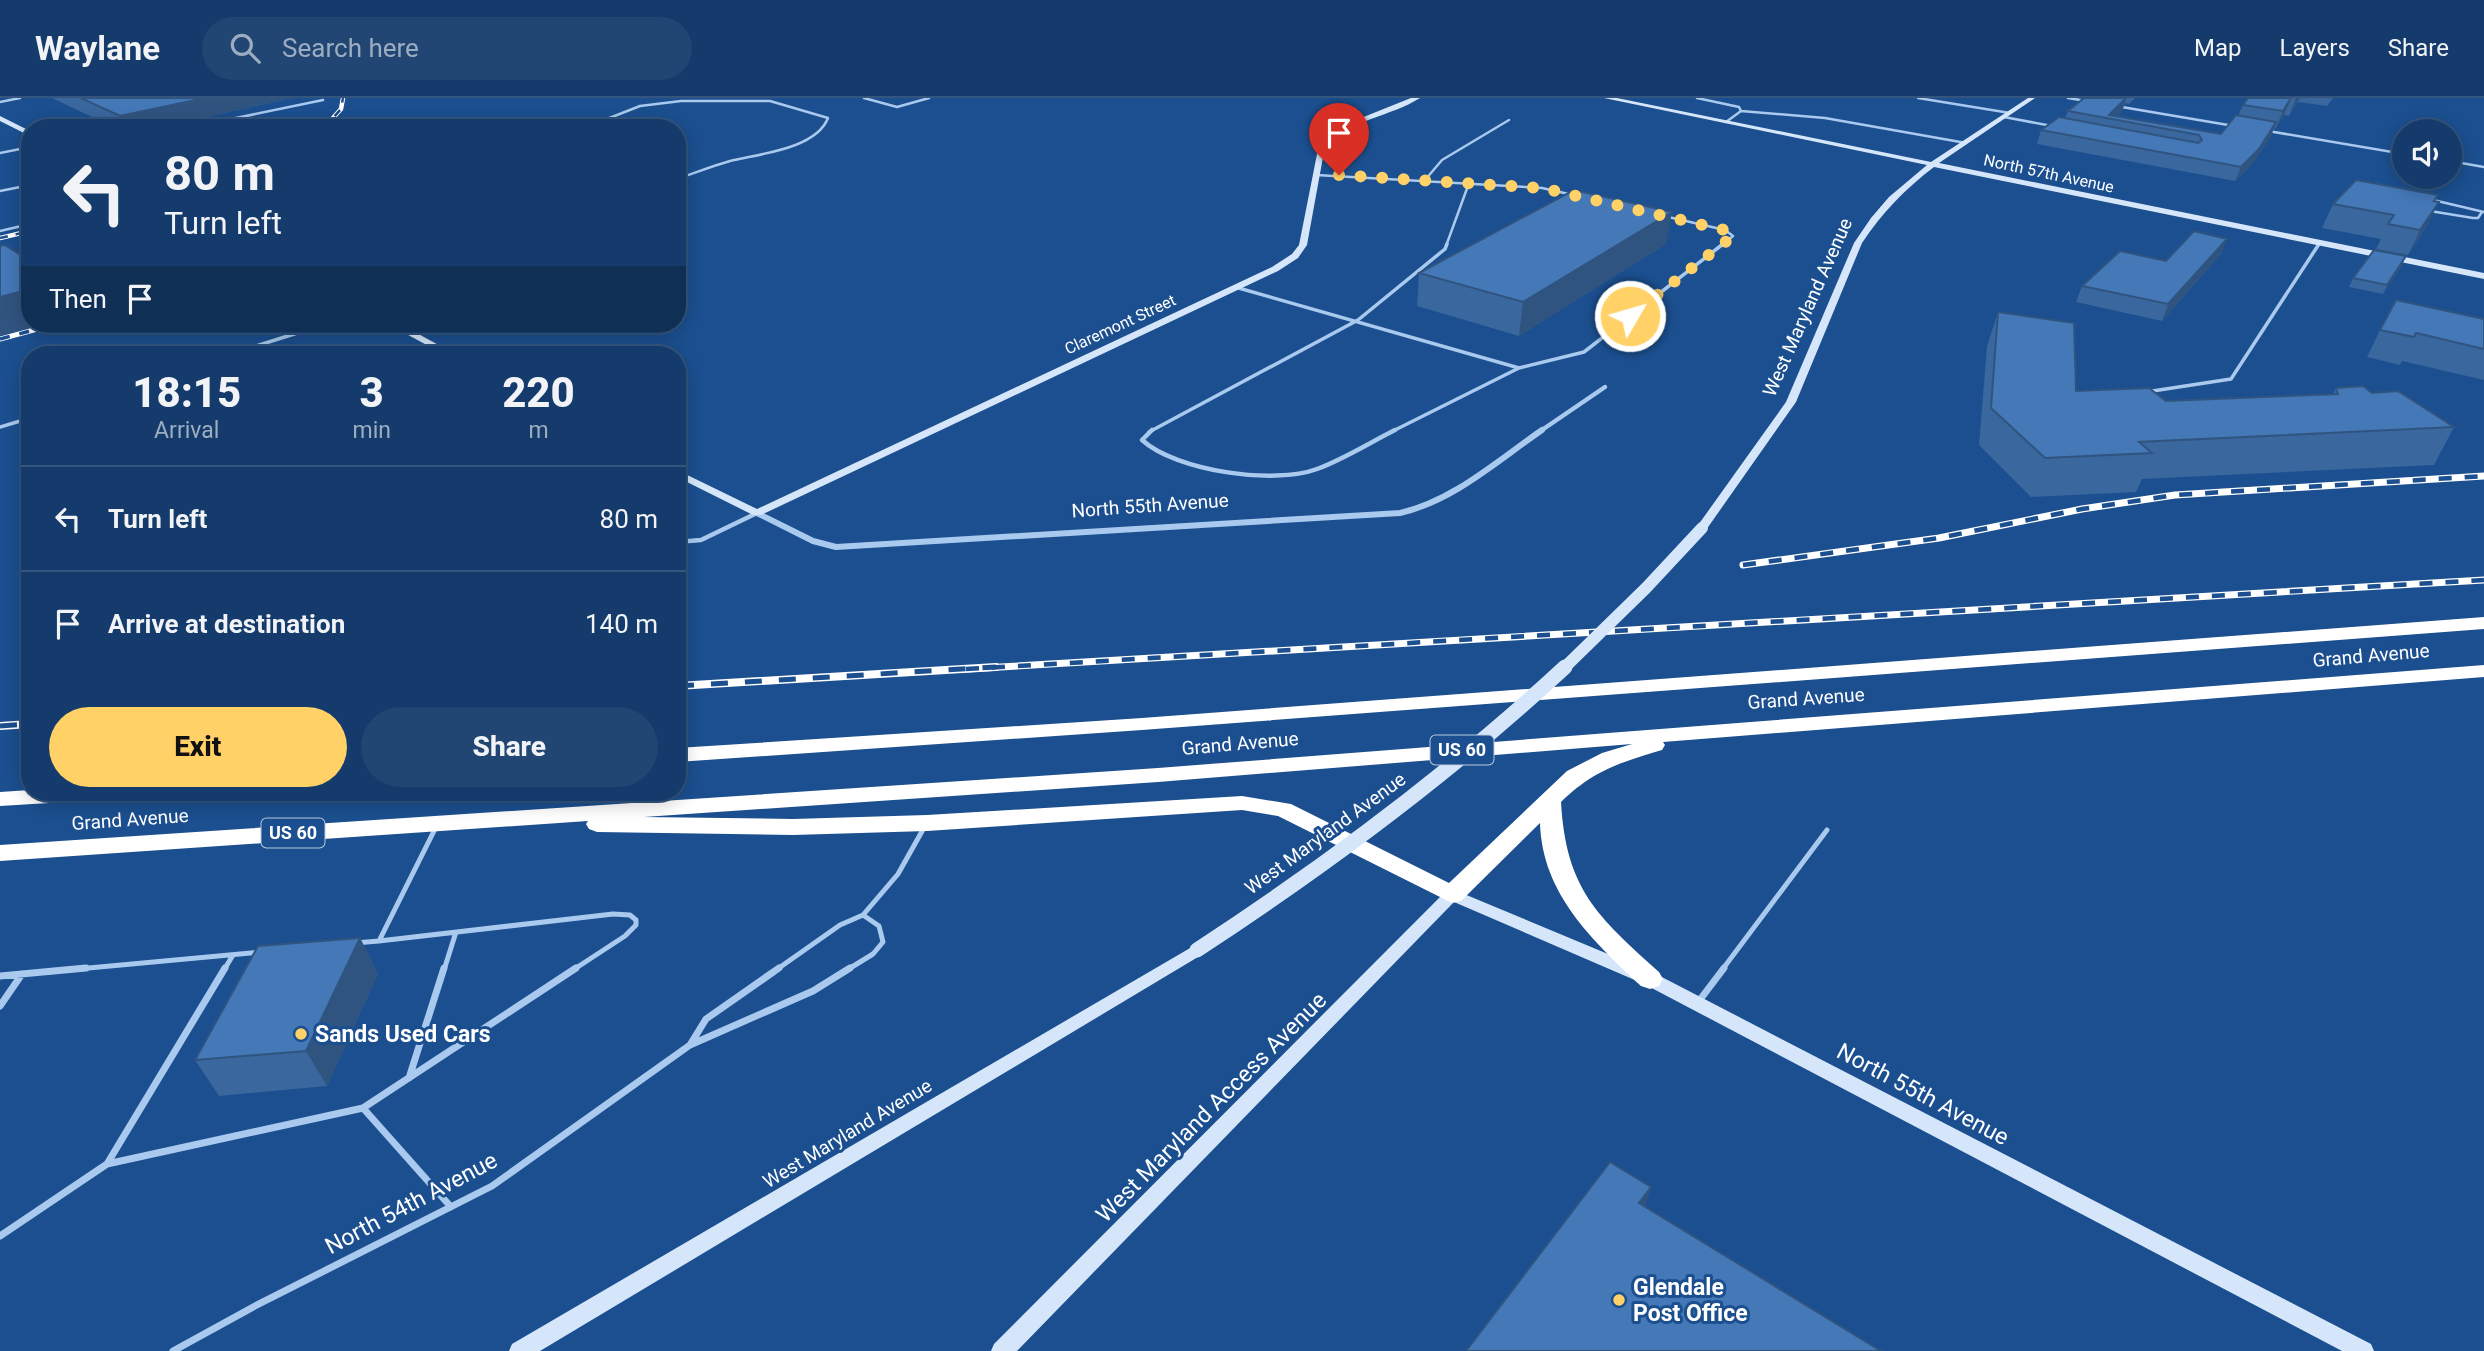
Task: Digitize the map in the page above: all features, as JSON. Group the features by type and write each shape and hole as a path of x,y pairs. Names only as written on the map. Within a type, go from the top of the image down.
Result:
{"highway":[{"name":"Grand Avenue","path":"686,754 1183,721 2484,623"},
{"name":"Grand Avenue","path":"0,853 1158,775 1717,729 2484,671"},
{"path":"439,822 793,827 927,823 1261,804 1283,809 1452,895 1575,776 1631,750 1717,729"},
{"name":"Grand Avenue","path":"0,799 21,798"},
{"path":"1550,800 1549,835 1565,885 1598,932 1650,979"}],"street":[{"name":"Claremont Street","path":"757,513 1275,269 1295,256 1303,245 1322,146 1334,133 1417,98"},
{"name":"North 57th Avenue","path":"1607,98 2484,276"},
{"name":"West Maryland Avenue","path":"520,1351 1197,950 1273,902 1377,826 1515,715 1586,651 1702,528 1787,410 1858,243 1871,220 1894,197 1936,164 2032,98"},
{"path":"0,118 21,129"},
{"path":"410,333 435,346"},
{"name":"North 55th Avenue","path":"686,477 813,541 836,547 1400,513 1422,508 1444,498 1605,387"},
{"name":"North 55th Avenue","path":"1452,895 1650,979 2363,1351"},
{"name":"West Maryland Access Avenue","path":"1002,1351 1452,895"}],"lane":[{"path":"0,102 20,98"},
{"path":"864,98 897,107 929,98"},
{"path":"1697,98 1729,104 1739,107 1741,111"},
{"path":"1918,98 2058,127"},
{"path":"2068,98 2095,102"},
{"path":"231,119 323,100"},
{"path":"607,119 640,106 681,101 770,102 787,104 828,118 824,128 794,146 727,162 686,176"},
{"path":"2108,105 2242,127"},
{"path":"1726,122 1741,111 1825,118 1966,143"},
{"path":"1425,180 1442,160 1509,120"},
{"path":"2256,129 2392,152"},
{"path":"0,153 21,149"},
{"path":"2462,163 2484,167"},
{"path":"1316,174 1542,188 1581,197"},
{"path":"1469,183 1445,249 1358,320 1149,432 1142,440 1150,450 1166,460 1197,468 1291,476 1316,470 1519,368 1584,352 1733,236 1725,230 1660,215"},
{"path":"0,191 21,187"},
{"path":"2417,197 2483,212 2478,218 2473,218 2427,211"},
{"path":"0,231 21,226"},
{"path":"2138,393 2231,379 2320,242"},
{"path":"1236,287 1519,368"},
{"path":"256,346 297,333"},
{"path":"0,427 21,421"},
{"path":"686,541 701,540 757,513"},
{"path":"379,941 439,822"},
{"name":"North 54th Avenue","path":"690,1045 706,1019 840,925 863,915 884,897 912,855 927,823"},
{"path":"1697,1004 1827,830"},
{"path":"0,1236 107,1164 363,1108 625,936 636,925 636,920 629,915 613,914 352,943"},
{"name":"North 54th Avenue","path":"173,1351 255,1306 492,1186 690,1045 813,991 873,954 883,942 879,926 863,915"},
{"path":"409,1078 456,932"},
{"path":"0,976 273,951"},
{"path":"107,1164 233,955"},
{"path":"0,1006 22,974"},
{"path":"363,1108 451,1207"}],"building":[{"path":"81,98 205,98 120,116"},
{"path":"2084,98 2126,98 2109,115 2221,134 2236,115 2276,122 2259,149 2241,167 2041,130 2059,117 2198,143 2202,140 2199,135 2068,111"},
{"path":"2248,98 2291,98 2283,111 2243,105"},
{"path":"2356,180 2392,187 2392,189 2438,195 2434,201 2439,202 2420,230 2388,224 2394,215 2333,204"},
{"path":"1574,190 1672,212 1523,302 1419,273"},
{"path":"2194,231 2227,239 2168,304 2082,286 2120,251 2166,261"},
{"path":"5,245 21,255 21,291 0,297 0,246"},
{"path":"2374,250 2406,256 2387,285 2353,278"},
{"path":"2396,300 2484,319 2484,349 2416,333 2414,337 2380,330"},
{"path":"1998,312 2074,323 2076,391 2149,388 2166,401 2338,394 2336,388 2363,386 2372,393 2398,391 2454,427 2139,442 2152,453 2045,458 1991,408"},
{"path":"360,938 306,1051 195,1060 258,946"},
{"path":"1610,1162 1651,1187 1639,1203 1881,1351 1466,1351"}],"railway":[{"path":"332,119 341,109 343,98"},
{"path":"0,238 21,233"},
{"path":"0,339 22,333"},
{"path":"1743,565 1939,538 2082,509 2175,495 2484,476"},
{"path":"966,669 2484,580"},
{"path":"686,685 996,667"},
{"path":"0,726 21,725"}],"place":[{"name":"Sands Used Cars","path":"301,1034"},
{"name":"Glendale Post Office","path":"1619,1300"}],"route":[{"path":"1339,175 1542,188 1725,230 1733,236 1630,316"}]}
